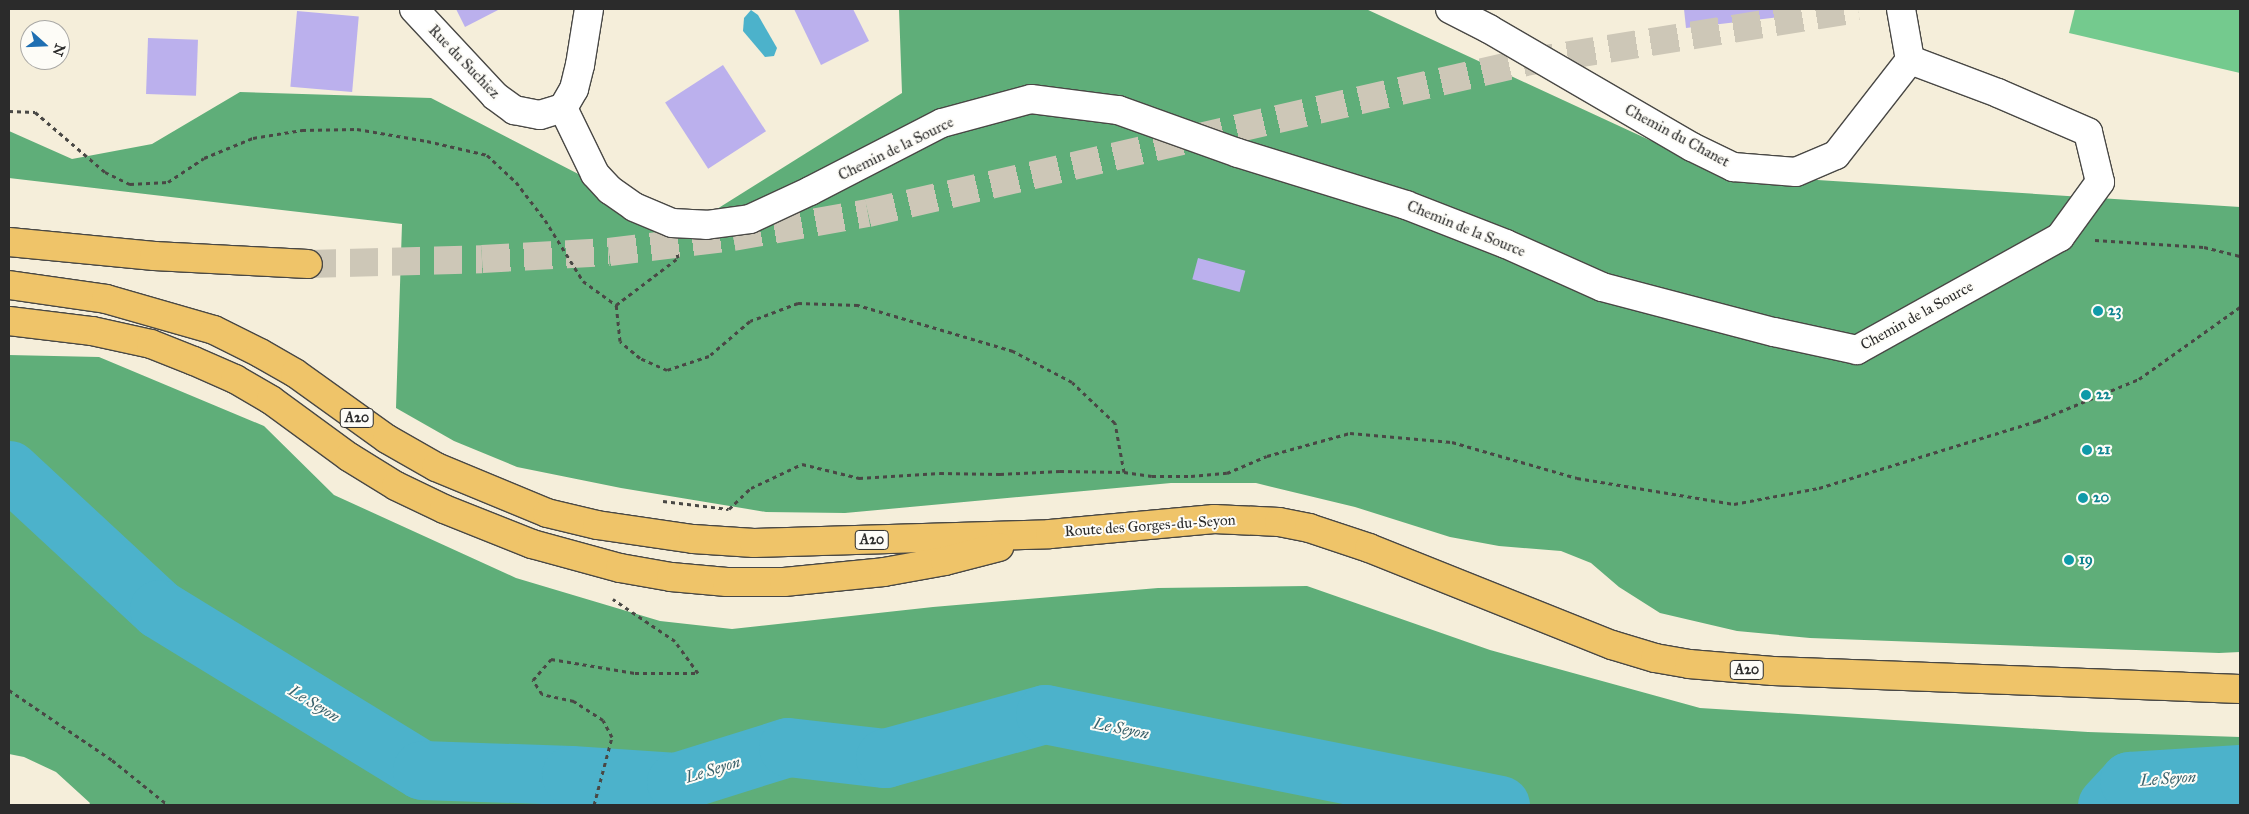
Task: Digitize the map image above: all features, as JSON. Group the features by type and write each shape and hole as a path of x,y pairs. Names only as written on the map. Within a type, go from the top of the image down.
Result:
{"highway":[{"path":"9,242 154,256 308,264"},
{"name":"A20","path":"9,285 106,299 214,330 288,369 387,439 436,467 547,513 645,533 754,543 1050,534"},
{"path":"9,322 92,331 151,344 194,361 235,379 271,400 349,457 396,486 532,544 620,568 671,577 718,581 784,582 884,572 945,561 1050,534"},
{"name":"Route des Gorges-du-Seyon","path":"1050,534 1214,519 1279,522 1309,528 1369,548 1612,645 1655,658 1689,664 1772,671 2240,689"}],"street":[{"name":"Rue du Suchiez","path":"414,9 495,96 514,110 540,115 563,108"},
{"path":"563,108 574,89 589,9"},
{"name":"Chemin du Chanet","path":"1450,9 1489,29 1692,147 1733,166 1796,172 1836,155 1910,60"},
{"path":"1901,9 1910,60"},
{"name":"Chemin de la Source","path":"563,108 595,174 610,190 634,207 672,223 706,225 750,219 810,191 942,123 1031,99 1118,110 1238,152 1406,205 1506,244 1602,287 1774,332 1857,350 2060,237 2100,182 2088,132 1998,93 1910,60"}],"path":[{"path":"9,111 35,112 105,172 130,184 168,182 204,158 253,138 302,130 357,129 427,141 487,156 516,182 545,220 583,281 616,304 620,341 640,358 667,370 709,356 750,321 798,303 858,305 1014,351 1072,382 1115,423 1124,472"},
{"path":"616,304 678,258 672,223"},
{"path":"2060,237 2204,247 2240,256"},
{"path":"660,501 729,509 751,488 802,464 859,478 940,473 1000,474 1060,470 1124,472 1152,476 1227,474 1267,456 1350,433 1452,442 1577,478 1734,504 1819,488 2037,421 2139,378 2240,307"},
{"path":"594,805 612,737 603,720 574,701 542,694 533,680 551,659 635,674 698,673 675,641 612,598 613,591"},
{"path":"9,690 112,760 168,805"}],"green space":[{"path":"899,9 1366,9 1723,174 2240,207 2240,652 2219,653 1810,638 1737,631 1660,613 1619,587 1591,563 1561,551 1499,546 1450,537 1355,507 1256,483 1171,483 845,513 766,512 621,488 517,467 454,441 396,408 402,224 9,178 9,131 72,159 152,144 240,92 431,98 685,229 902,93"},
{"path":"2075,9 2240,9 2240,73 2069,33"},
{"path":"9,355 99,357 264,426 334,495 516,578 660,621 732,629 933,607 1158,588 1307,586 1490,650 1700,708 2088,732 2240,737 2240,805 89,805 90,803 56,772 24,757 9,754"}],"water":[{"path":"751,10 758,15 777,48 774,56 765,57 743,31 744,18"}],"building":[{"path":"456,9 500,9 465,27"},
{"path":"794,9 853,9 869,41 821,65"},
{"path":"1684,9 1779,9 1780,17 1686,28"},
{"path":"297,11 359,16 352,92 290,87"},
{"path":"148,38 198,40 196,96 146,94"},
{"path":"723,65 766,131 708,169 665,103"},
{"path":"1198,258 1245,271 1240,292 1192,279"}],"waterway":[{"name":"Le Seyon","path":"9,470 159,609 422,770 571,775 676,782 788,747 885,758 1045,714 1500,805"},
{"name":"Le Seyon","path":"2107,805 2129,781 2240,774"}],"tunnel":[{"path":"308,264 482,259 609,252 733,237 868,213 1526,62 1858,9"}],"place":[{"name":"23","path":"2098,311"},
{"name":"22","path":"2086,395"},
{"name":"21","path":"2087,450"},
{"name":"20","path":"2083,498"},
{"name":"19","path":"2069,560"}]}
